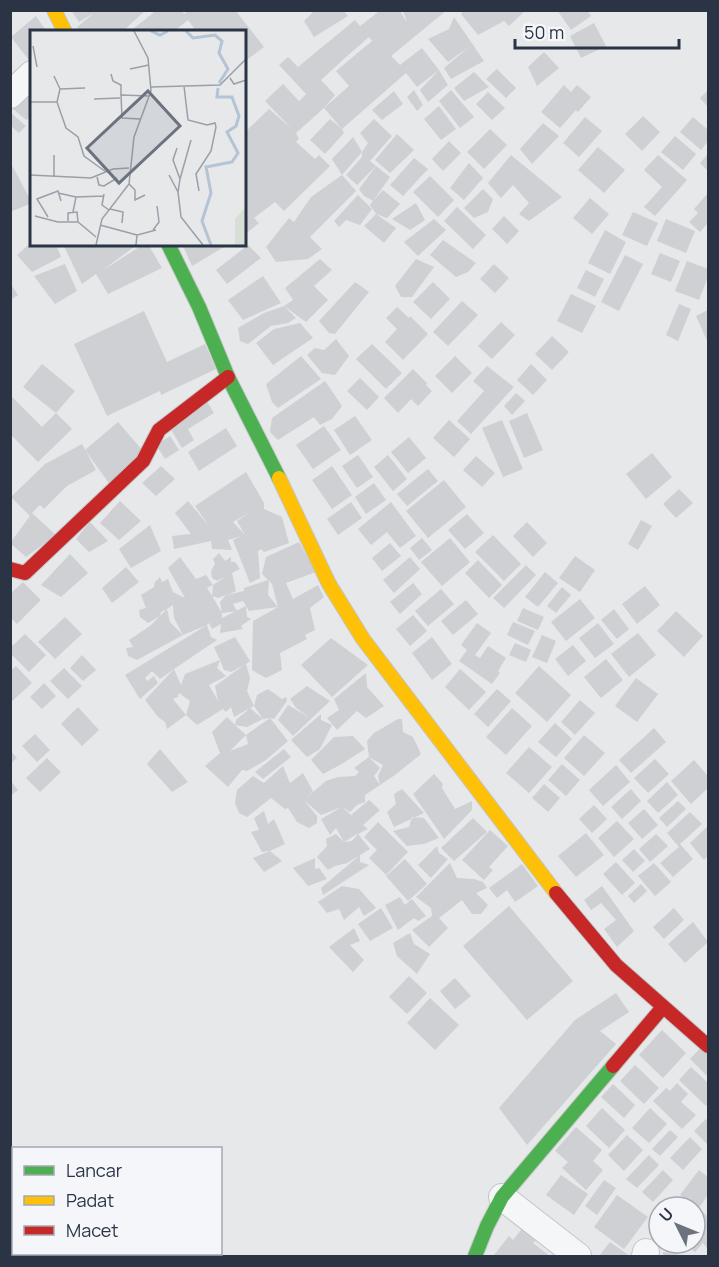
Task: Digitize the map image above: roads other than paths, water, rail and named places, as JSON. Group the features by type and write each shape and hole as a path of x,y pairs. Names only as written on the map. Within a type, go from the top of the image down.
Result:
{"main road":[{"path":"54,10 64,30"},
{"path":"169,246 199,307 228,377 273,465 329,584 363,639 574,917 616,965 708,1046"},
{"path":"15,576 69,533 143,461 159,430 228,377"},
{"path":"475,1257 502,1197 663,1007"}],"street":[{"path":"10,95 30,76"},
{"path":"502,1197 578,1257"}]}
